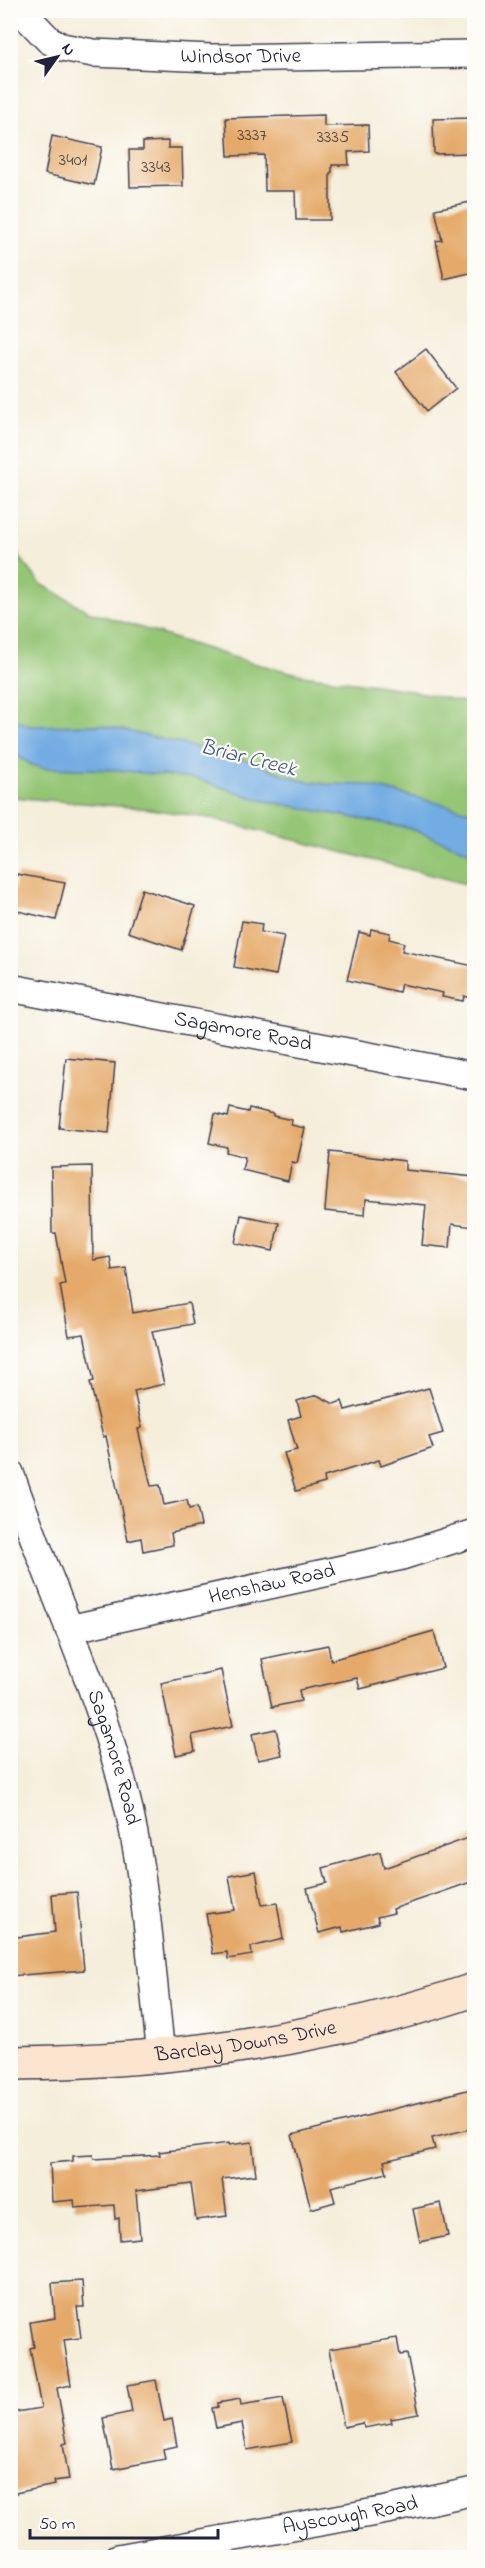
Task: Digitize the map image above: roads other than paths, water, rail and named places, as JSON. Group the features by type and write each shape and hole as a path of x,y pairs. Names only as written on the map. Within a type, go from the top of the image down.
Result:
{"street":[{"name":"Windsor Drive","path":"20,10 49,40 62,47 93,53 212,58 474,54"},
{"name":"Sagamore Road","path":"10,988 474,1076"},
{"name":"Sagamore Road","path":"10,1473 69,1629 114,1756 125,1796 142,1885 161,2055"},
{"name":"Henshaw Road","path":"69,1629 402,1556 474,1533"},
{"name":"Barclay Downs Drive","path":"10,2063 161,2055 278,2040 365,2021 474,1990"},
{"name":"Ayscough Road","path":"118,2558 169,2553 474,2491"}],"water":[{"path":"11,718 30,726 101,725 237,757 300,780 326,784 366,785 474,812 474,853 408,828 260,800 197,779 117,770 44,768 32,765 11,752"}],"water label":[{"name":"Briar Creek","path":"248,759"}]}
